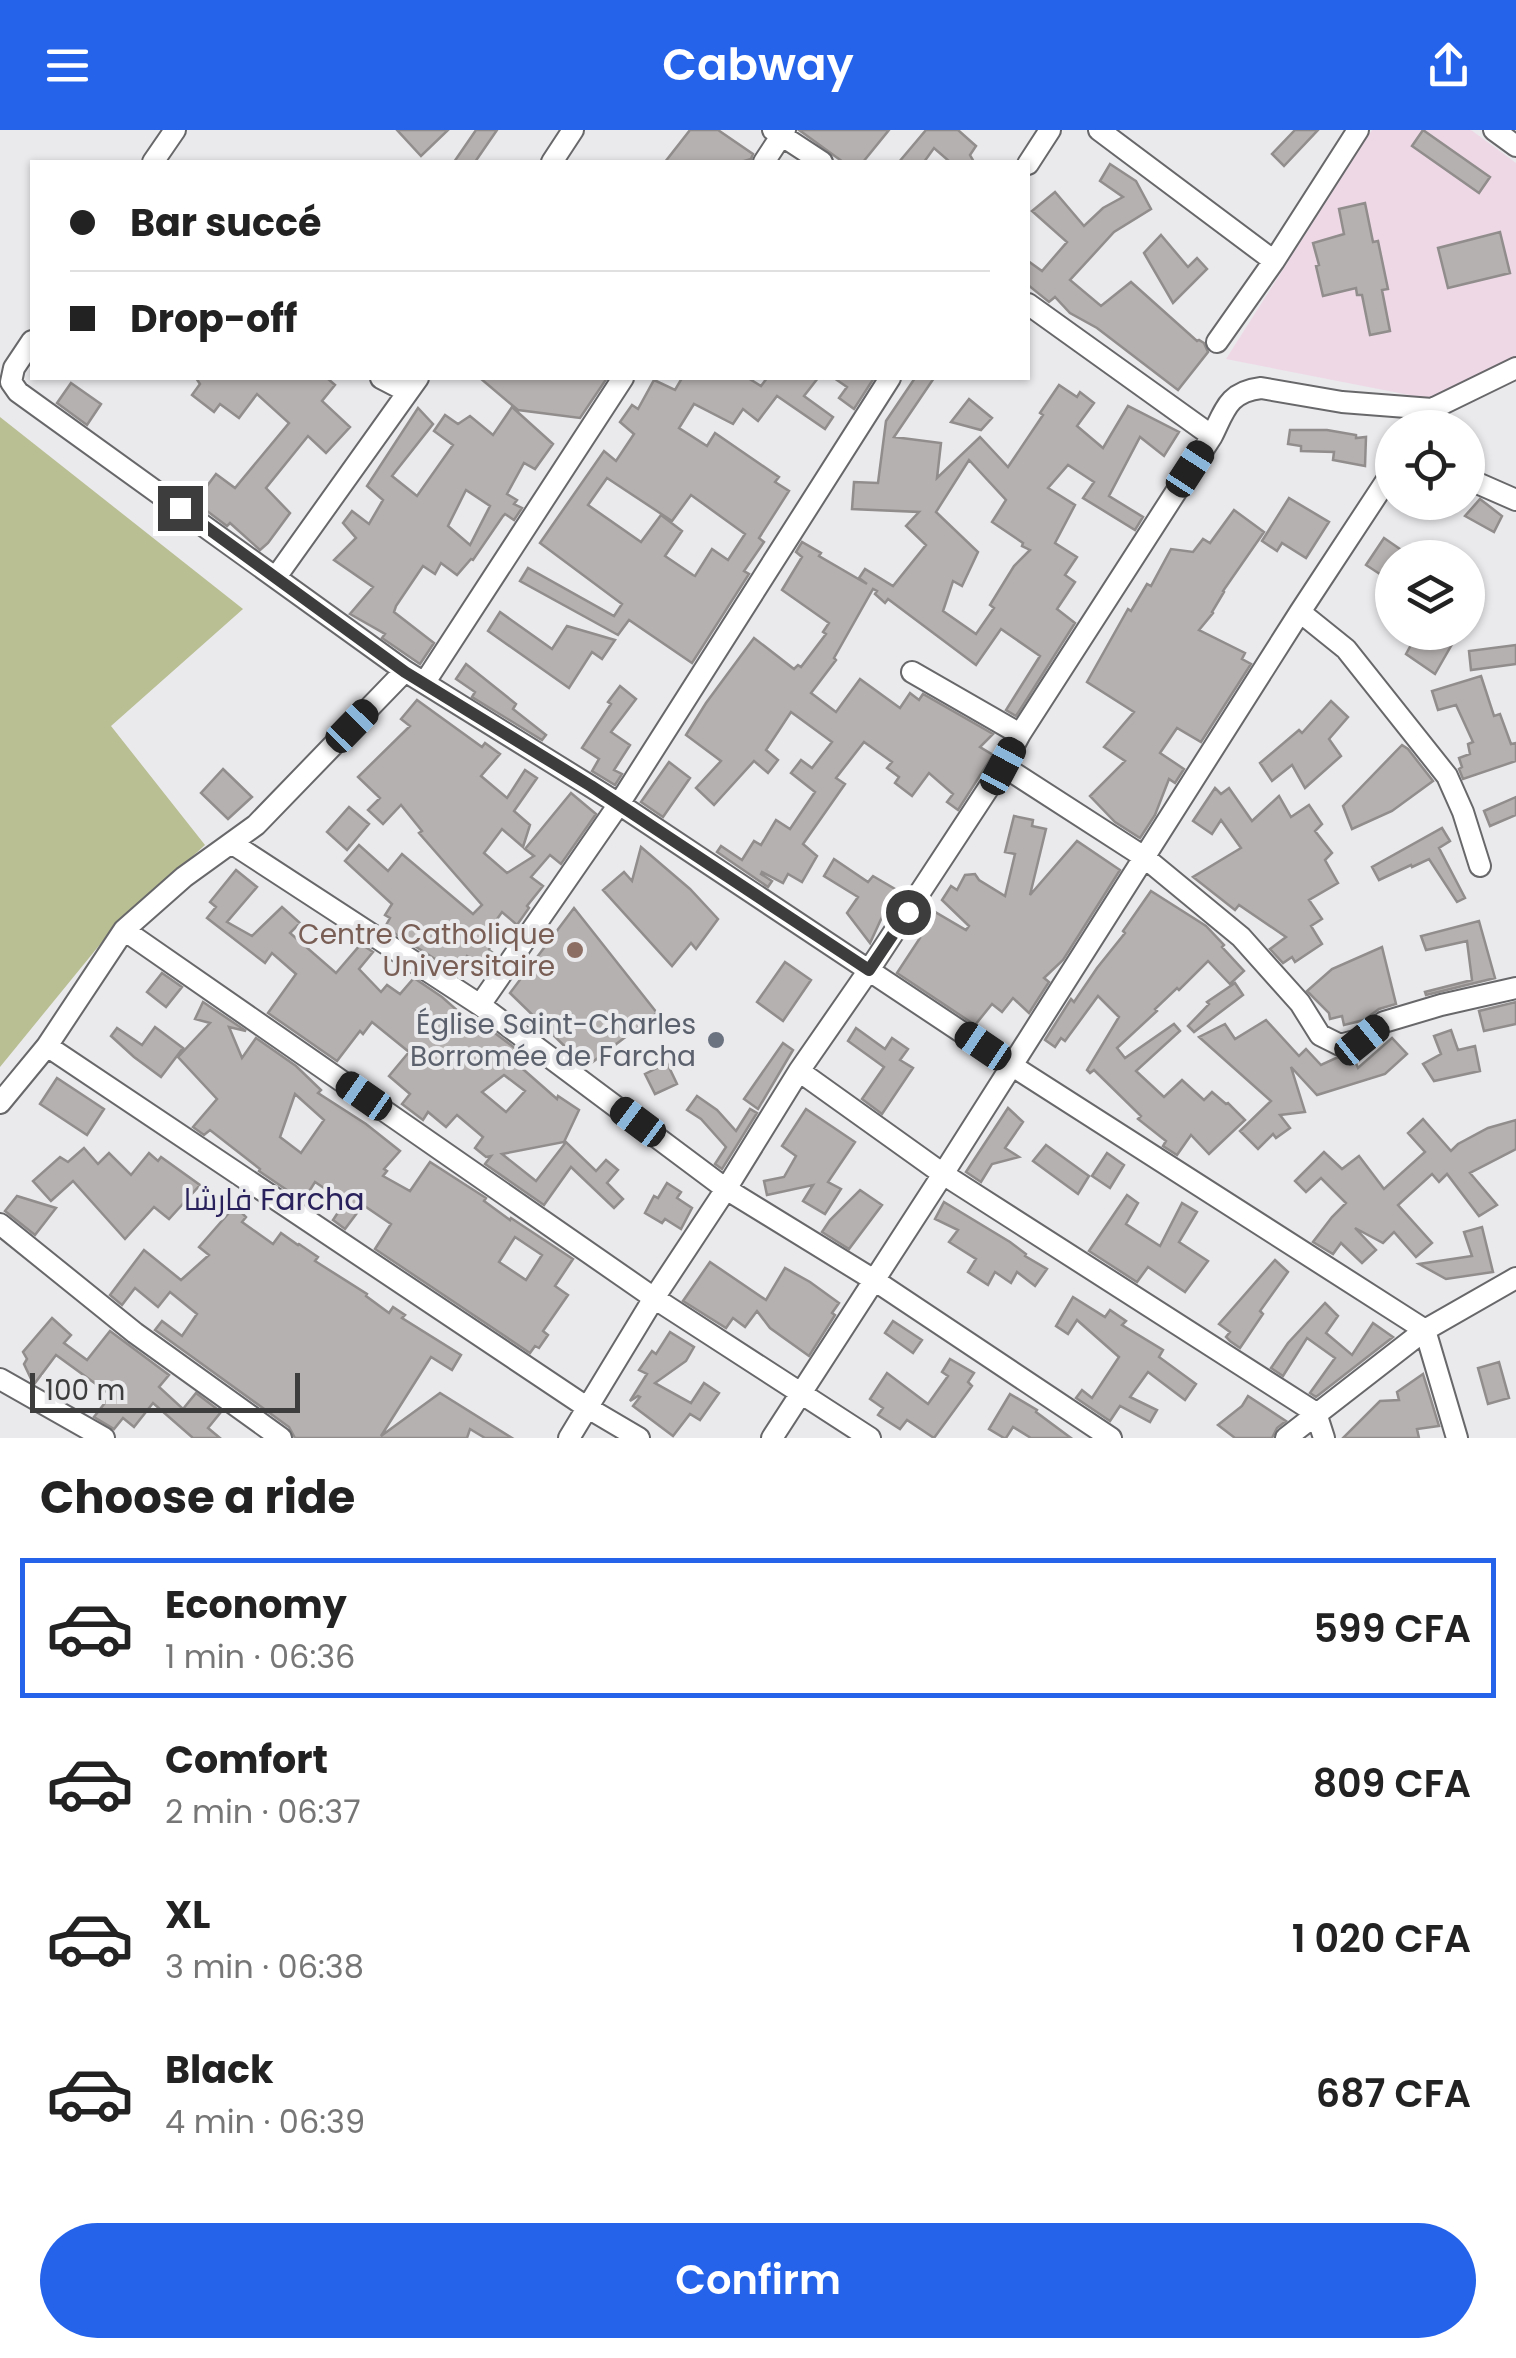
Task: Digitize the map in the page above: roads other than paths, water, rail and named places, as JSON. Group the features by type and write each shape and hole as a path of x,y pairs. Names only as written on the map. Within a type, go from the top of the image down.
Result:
{"street":[{"path":"158,160 175,130"},
{"path":"553,160 573,130"},
{"path":"1030,161 1050,130"},
{"path":"1099,130 1274,261"},
{"path":"1494,130 1516,146"},
{"path":"765,160 780,132 819,160"},
{"path":"1217,342 1274,261 1354,132"},
{"path":"1030,305 1212,436"},
{"path":"30,344 14,368 12,382 18,392 405,672 619,804 1011,1064 1425,1330 1458,1438"},
{"path":"569,1438 799,1070 1003,766 1212,436 1229,401 1250,390 1274,389 1342,402 1432,409 1516,368"},
{"path":"424,682 622,380"},
{"path":"480,1005 619,804 889,380"},
{"path":"276,577 413,385"},
{"path":"1485,486 1516,500"},
{"path":"772,1438 1375,498"},
{"path":"1300,612 1346,648 1446,776 1463,812 1480,866"},
{"path":"0,1103 47,1046 124,930 184,877 233,844 273,809 405,672"},
{"path":"912,672 1020,734"},
{"path":"1003,766 1144,857 1241,937 1300,1002 1320,1035 1340,1045 1362,1040 1384,1022 1516,988"},
{"path":"233,844 480,1005 726,1189 874,1280 1112,1438"},
{"path":"124,930 654,1298 870,1438"},
{"path":"47,1046 588,1408 639,1438"},
{"path":"799,1070 943,1174 1316,1413 1324,1438"},
{"path":"0,1224 135,1334 281,1438"},
{"path":"1286,1438 1425,1330 1516,1278"},
{"path":"0,1378 104,1438"}],"place":[{"name":"Centre Catholique Universitaire","path":"575,950"},
{"name":"Église Saint-Charles Borromée de Farcha","path":"716,1040"}],"district":[{"name":"فارشا Farcha","path":"274,1199"}]}
